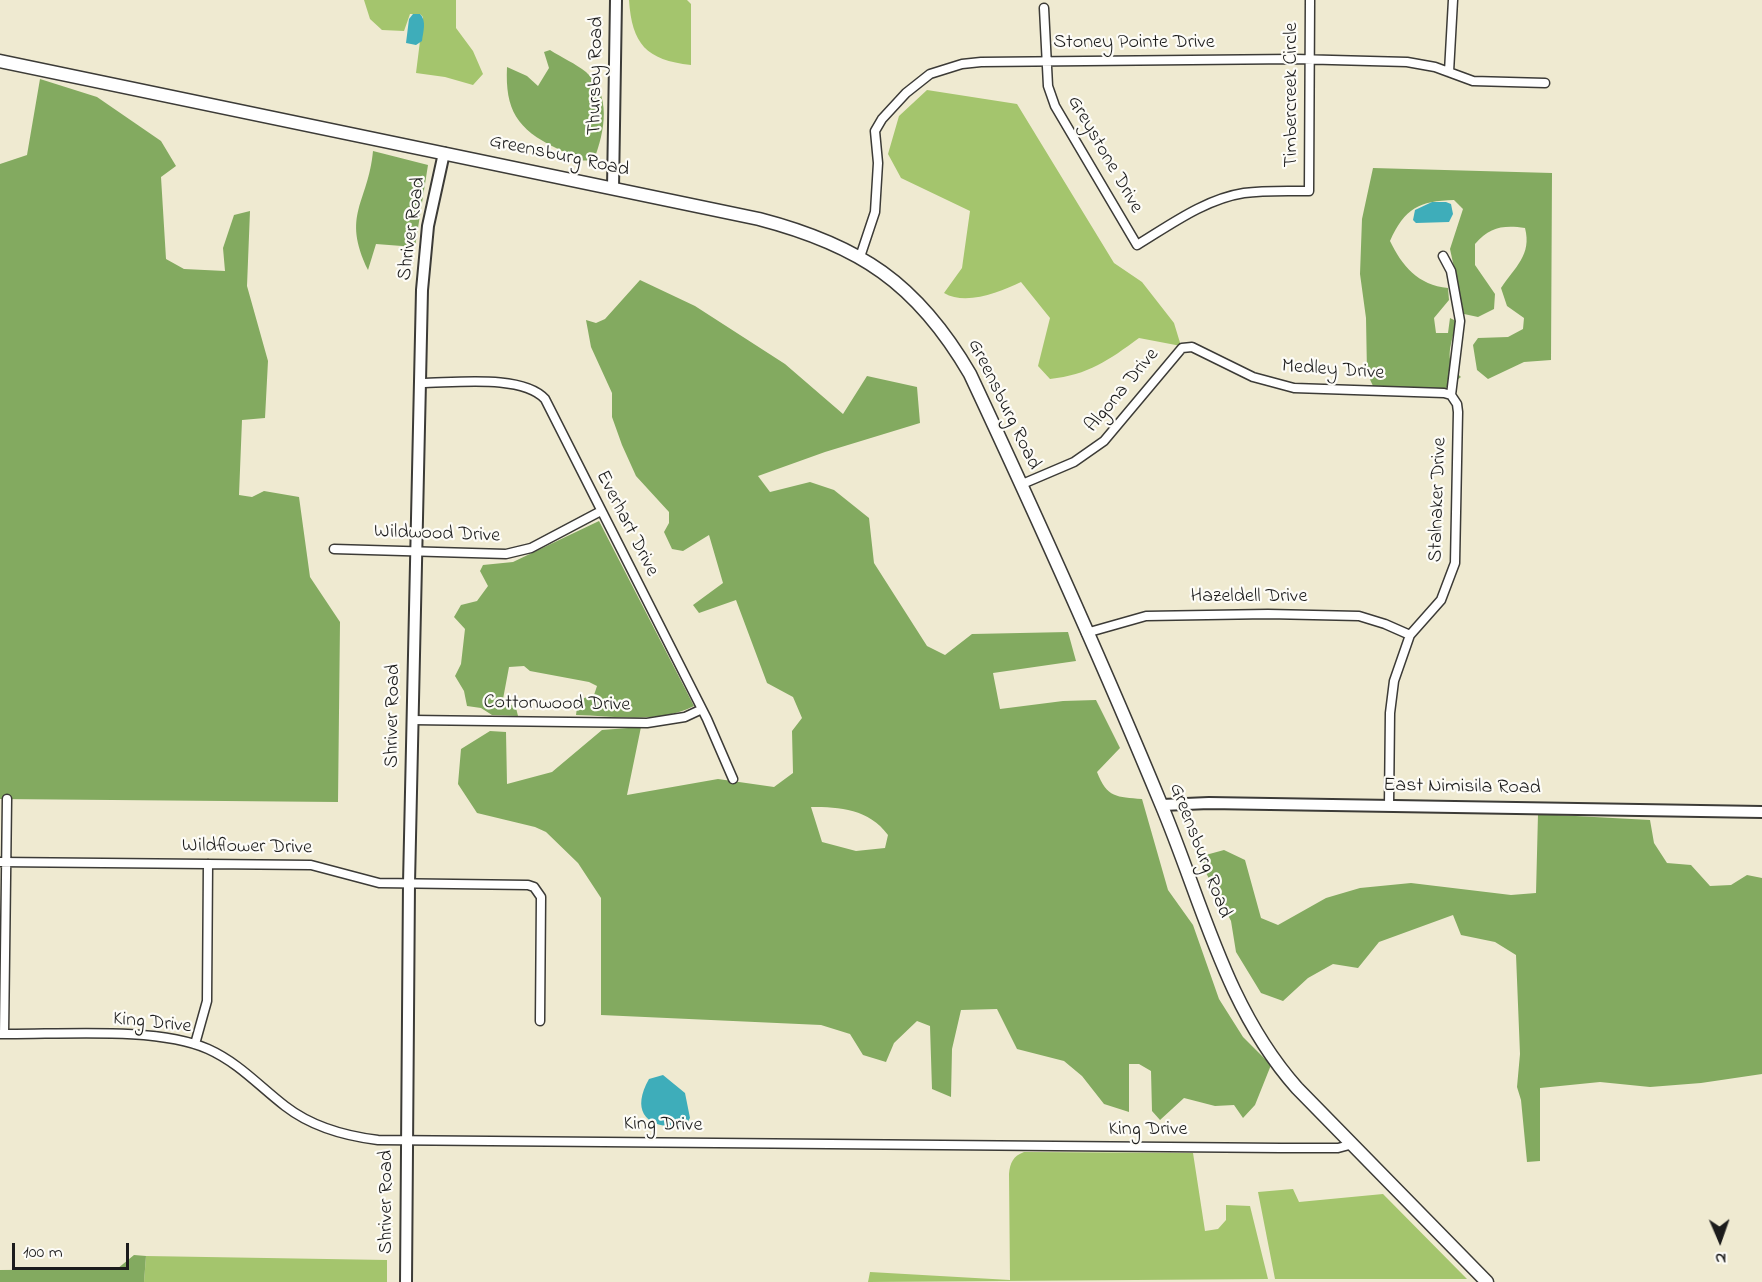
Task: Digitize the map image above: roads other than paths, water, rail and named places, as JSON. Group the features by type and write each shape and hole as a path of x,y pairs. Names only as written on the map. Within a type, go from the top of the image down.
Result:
{"main road":[{"name":"Greensburg Road","path":"0,62 613,188 796,229 826,240 860,257 910,294 947,337 970,374 1162,805 1225,972 1247,1020 1283,1072 1487,1282"}],"street":[{"name":"Thursby Road","path":"613,188 616,0"},
{"name":"Timbercreek Circle","path":"1137,245 1202,207 1223,198 1244,193 1309,190 1310,0"},
{"path":"1449,72 1453,0"},
{"name":"Greystone Drive","path":"1044,8 1048,86 1055,106 1137,245"},
{"name":"Stoney Pointe Drive","path":"860,257 875,212 878,163 875,131 882,119 906,93 930,74 963,64 1047,60 1407,62 1449,72 1473,81 1545,83"},
{"name":"Shriver Road","path":"406,1282 409,883 422,290 426,242 444,153"},
{"name":"Stalnaker Drive","path":"1389,805 1391,697 1399,665 1410,635 1441,600 1449,584 1455,563 1458,412 1451,395 1454,355 1460,321 1451,271 1443,256"},
{"name":"Medley Drive","path":"1185,347 1198,349 1253,377 1294,388 1451,395"},
{"name":"Algona Drive","path":"1020,485 1074,462 1104,441 1172,358 1185,347"},
{"name":"Everhart Drive","path":"421,383 518,384 534,389 548,405 733,779"},
{"name":"Wildwood Drive","path":"334,549 498,555 519,552 601,511"},
{"name":"Hazeldell Drive","path":"1086,633 1146,616 1257,614 1348,615 1385,624 1410,635"},
{"name":"Cottonwood Drive","path":"412,720 647,723 685,717 700,710"},
{"path":"2,1034 3,862 6,799"},
{"name":"East Nimisila Road","path":"1162,805 1209,803 1389,805 1762,812"},
{"name":"Wildflower Drive","path":"3,862 311,865 335,869 365,880 528,885 538,892 541,903 540,1021"},
{"path":"195,1044 207,1001 208,864"},
{"name":"King Drive","path":"2,1034 135,1035 195,1044 242,1068 283,1105 316,1124 357,1137 406,1142 1281,1149 1330,1148 1353,1144"}],"water":[{"path":"413,14 420,14 424,23 422,41 416,45 406,43 409,19"},
{"path":"1432,202 1451,204 1453,214 1449,222 1416,223 1413,220 1415,210"},
{"path":"663,1075 685,1093 690,1118 686,1125 662,1125 653,1122 642,1111 643,1091 649,1079"}]}
